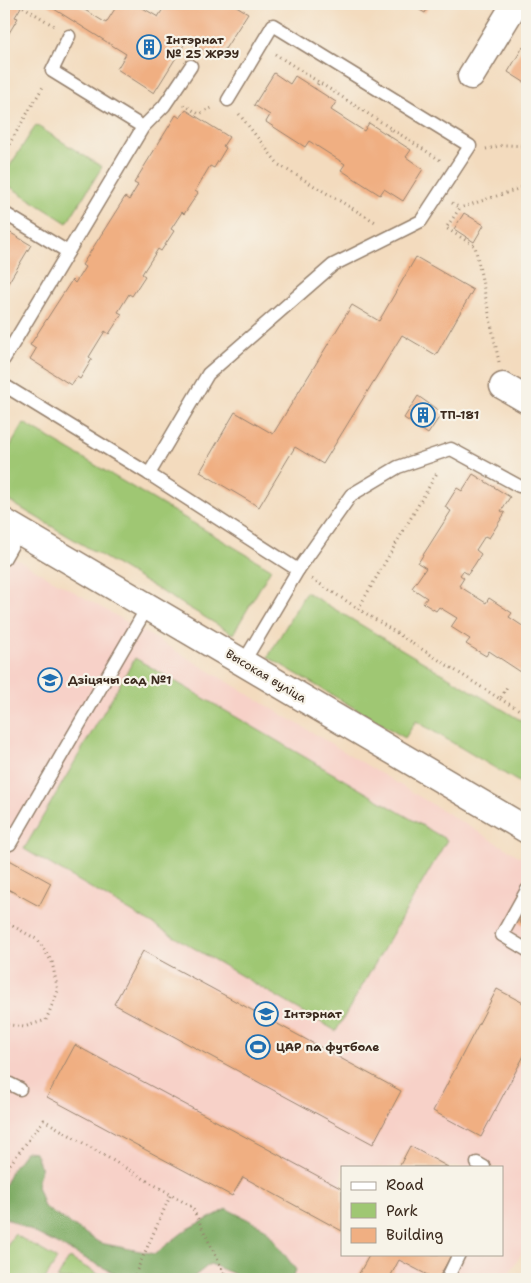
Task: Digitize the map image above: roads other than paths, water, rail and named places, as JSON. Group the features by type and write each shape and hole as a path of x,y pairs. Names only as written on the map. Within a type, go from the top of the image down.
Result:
{"street":[{"path":"472,76 515,4"},
{"path":"504,386 527,400"},
{"name":"Высокая вуліца","path":"12,527 527,830"}],"lane":[{"path":"149,474 208,374 333,265 421,221 470,146 273,25 228,100"},
{"path":"70,36 52,71 143,127"},
{"path":"4,359 143,127 164,106 192,66"},
{"path":"4,213 68,252"},
{"path":"5,388 149,474 298,570"},
{"path":"243,663 298,570 351,495 398,467 451,450 519,486"},
{"path":"4,559 12,527"},
{"path":"10,844 148,606"},
{"path":"527,890 502,935 527,950"},
{"path":"4,1081 20,1089"},
{"path":"447,1279 458,1256"}],"place":[{"name":"Інтэрнат № 25 ЖРЭУ","path":"149,47"},
{"name":"ТП-181","path":"423,415"},
{"name":"Дзіцячы сад №1","path":"50,680"},
{"name":"Інтэрнат","path":"266,1014"},
{"name":"ЦАР па футболе","path":"258,1047"}]}
